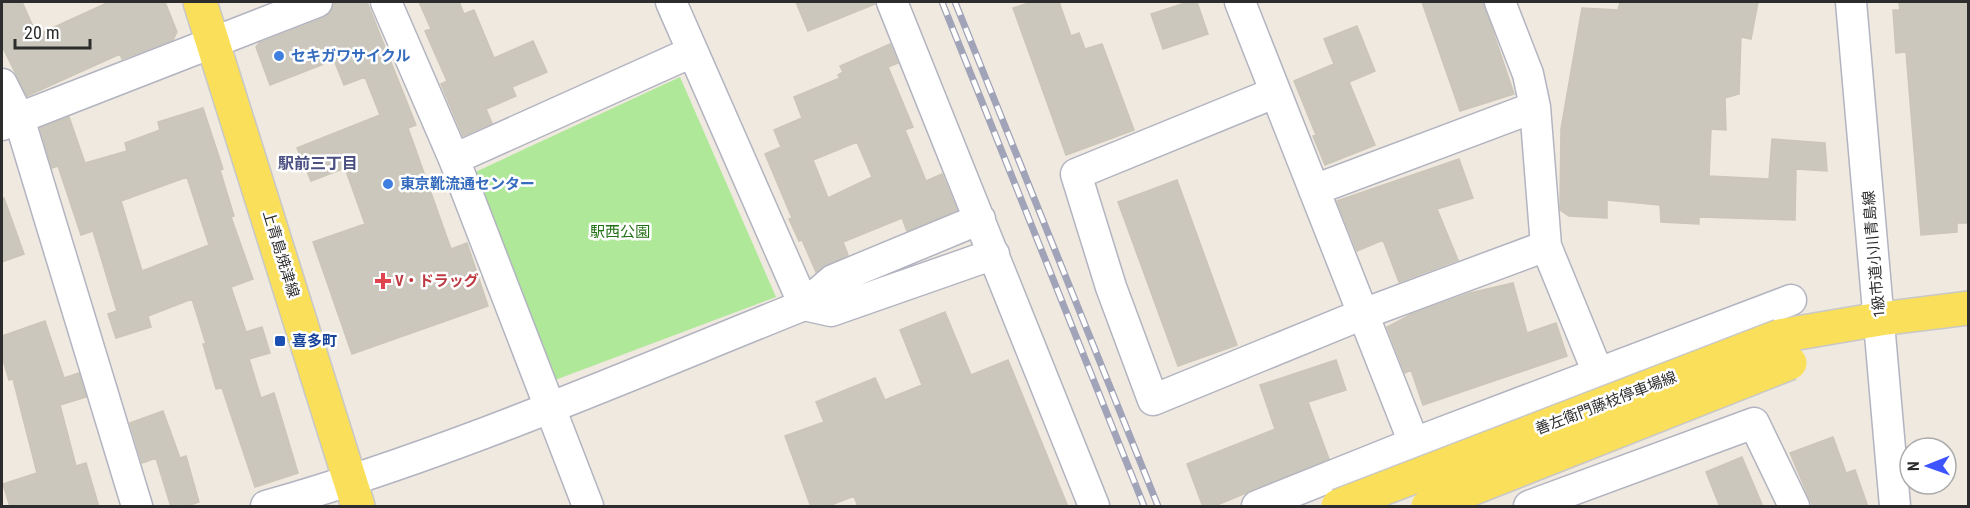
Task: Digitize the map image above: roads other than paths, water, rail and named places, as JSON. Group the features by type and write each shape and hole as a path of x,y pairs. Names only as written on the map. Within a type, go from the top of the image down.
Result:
{"main road":[{"name":"上青島焼津線","path":"200,2 215,43 355,494"},
{"name":"善左衛門藤枝停車場線","path":"1338,507 1785,350 1880,319 1968,308"},
{"name":"善左衛門藤枝停車場線","path":"1428,507 1785,350"}],"street":[{"path":"10,122 317,2"},
{"path":"386,2 454,159 588,507"},
{"path":"671,2 804,305"},
{"path":"892,2 1094,507"},
{"path":"1240,2 1414,443"},
{"path":"1500,2 1528,74 1535,107 1546,246 1598,373"},
{"name":"1級市道小川青島線","path":"1851,2 1895,507"},
{"path":"454,159 692,52"},
{"path":"2,84 10,122 137,507"},
{"path":"1274,93 1076,174 1111,287 1153,400 1363,314 1546,246"},
{"path":"1314,190 1535,107"},
{"path":"266,507 355,494 550,407 804,305 833,280 980,219"},
{"path":"804,305 831,311 994,254"},
{"path":"1257,507 1414,443 1791,300"},
{"path":"1529,507 1754,423 1794,507"}],"railway":[{"path":"942,2 1144,506"},
{"path":"955,2 1158,506"}],"place":[{"name":"セキガワサイクル","path":"279,56"},
{"name":"東京靴流通センター","path":"388,184"},
{"name":"V・ドラッグ","path":"383,281"},
{"name":"喜多町","path":"280,341"}],"district":[{"name":"駅前三丁目","path":"318,163"}],"park label":[{"name":"駅西公園","path":"620,232"}]}
